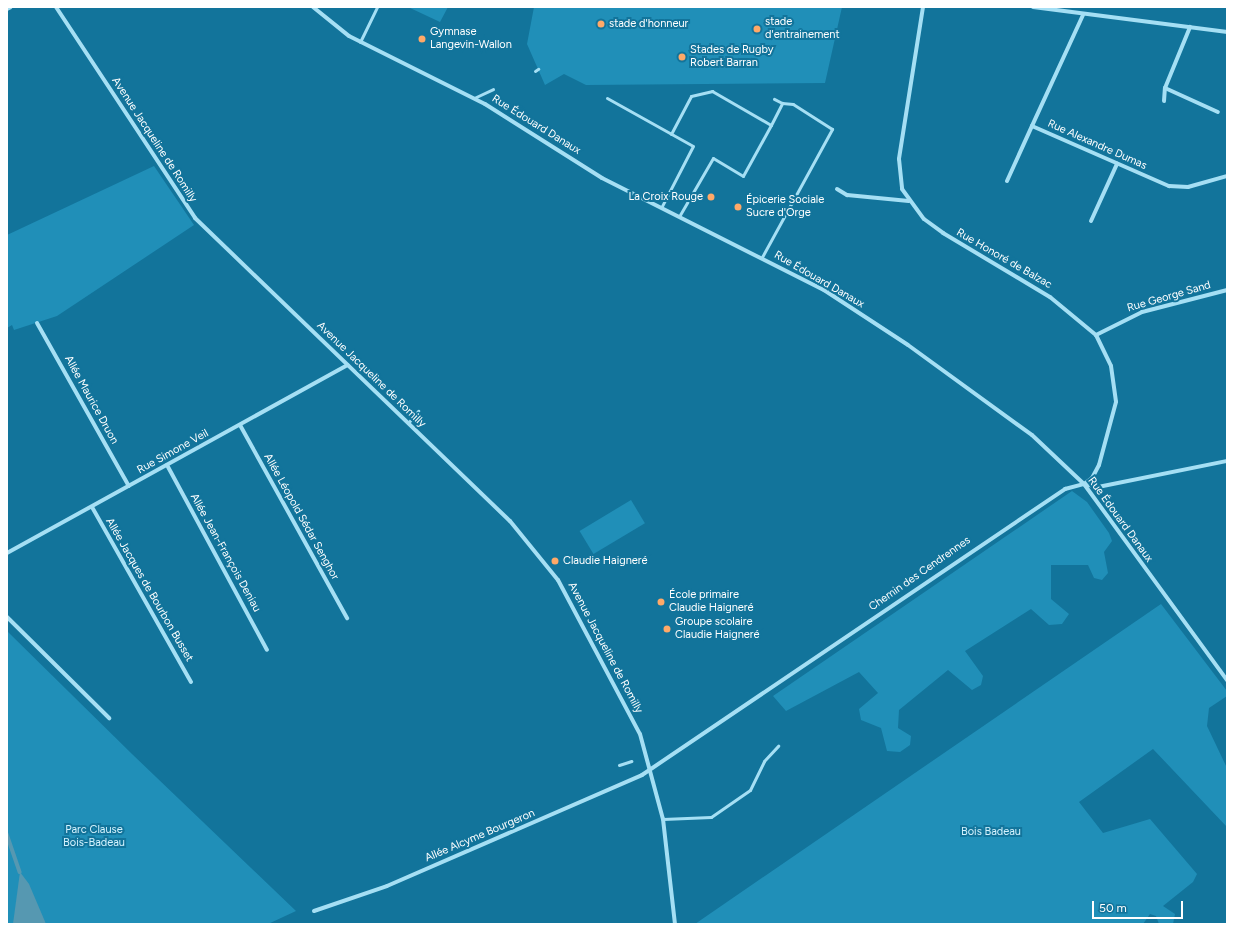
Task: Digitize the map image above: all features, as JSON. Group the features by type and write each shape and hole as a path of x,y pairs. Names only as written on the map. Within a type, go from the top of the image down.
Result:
{"street":[{"path":"7,9 11,7"},
{"name":"Avenue Jacqueline de Romilly","path":"56,7 195,218 510,521 558,580 628,706 650,769 663,819 675,924"},
{"name":"Rue Édouard Danaux","path":"312,7 360,42 474,98 602,178 680,215 824,290 908,345 1032,435 1084,484 1227,680"},
{"name":"Rue Honoré de Balzac","path":"923,7 899,159 902,189 909,201 943,234 1050,297 1096,335 1111,366 1116,402 1099,465 1092,478 1084,484"},
{"path":"1033,7 1084,15 1227,32"},
{"name":"Rue Alexandre Dumas","path":"1084,15 1032,126 1117,164 1179,188 1227,176"},
{"path":"1164,101 1165,88 1190,27"},
{"path":"1165,88 1218,112"},
{"path":"1007,181 1032,126"},
{"path":"1091,221 1117,164"},
{"path":"838,189 846,195 909,201"},
{"name":"Rue George Sand","path":"1096,335 1142,312 1227,290"},
{"name":"Allée Maurice Druon","path":"37,323 129,486"},
{"name":"Rue Simone Veil","path":"7,553 347,365"},
{"name":"Allée Léopold Sédar Senghor","path":"240,425 347,618"},
{"name":"Chemin des Cendrennes","path":"650,769 1038,505 1065,489 1084,484 1098,486 1227,461"},
{"name":"Allée Jean-François Deniau","path":"167,465 267,650"},
{"name":"Allée Jacques de Bourbon Busset","path":"92,507 191,682"},
{"path":"7,617 109,718"},
{"name":"Allée Alcyme Bourgeron","path":"314,911 387,886 622,786 650,769"}],"lane":[{"path":"360,42 377,7"},
{"path":"474,98 493,90"},
{"path":"671,134 691,96 712,91 771,124"},
{"path":"607,98 693,146 662,206"},
{"path":"762,257 832,129 793,104 782,103 774,99"},
{"path":"680,215 713,158 743,176 782,103"},
{"path":"408,422 418,411"},
{"path":"663,819 711,817 750,790 764,761 778,746"},
{"path":"619,765 631,761"}],"green space":[{"path":"408,7 448,7 440,22"},
{"name":"Stades de Rugby Robert Barran","path":"534,7 842,7 825,83 586,85 564,74 545,85 527,44"},
{"path":"154,166 194,225 57,316 14,330 12,325 7,328 7,235"},
{"path":"1072,491 1087,502 1109,533 1112,541 1104,552 1108,573 1102,580 1094,578 1088,565 1051,565 1051,599 1069,614 1062,624 1049,625 1031,609 965,651 983,676 981,685 972,690 948,670 899,710 898,728 911,736 910,745 900,752 887,751 881,728 861,720 859,709 878,693 859,672 786,711 773,696"},
{"path":"631,500 645,523 593,554 580,531"},
{"name":"Bois Badeau","path":"1161,604 1227,691 1227,696 1209,708 1207,726 1227,768 1227,827 1153,749 1079,802 1103,833 1150,819 1197,874 1193,882 1163,906 1175,914 1173,924 1159,924 1156,916 1150,914 1143,924 695,924"},
{"name":"Parc Clause Bois-Badeau","path":"7,631 132,754 296,911 268,924 7,924"}],"shaded area":[{"path":"20,872 29,884 46,924 13,924"}],"waterway":[{"path":"7,834 20,872"}],"place":[{"name":"stade d'honneur","path":"601,24"},
{"name":"stade d'entrainement","path":"757,29"},
{"name":"Gymnase Langevin-Wallon","path":"422,39"},
{"name":"Stades de Rugby Robert Barran","path":"682,57"},
{"name":"La Croix Rouge","path":"711,197"},
{"name":"Épicerie Sociale Sucre d'Orge","path":"738,207"},
{"name":"Claudie Haigneré","path":"555,561"},
{"name":"École primaire Claudie Haigneré","path":"661,602"},
{"name":"Groupe scolaire Claudie Haigneré","path":"667,629"}]}
